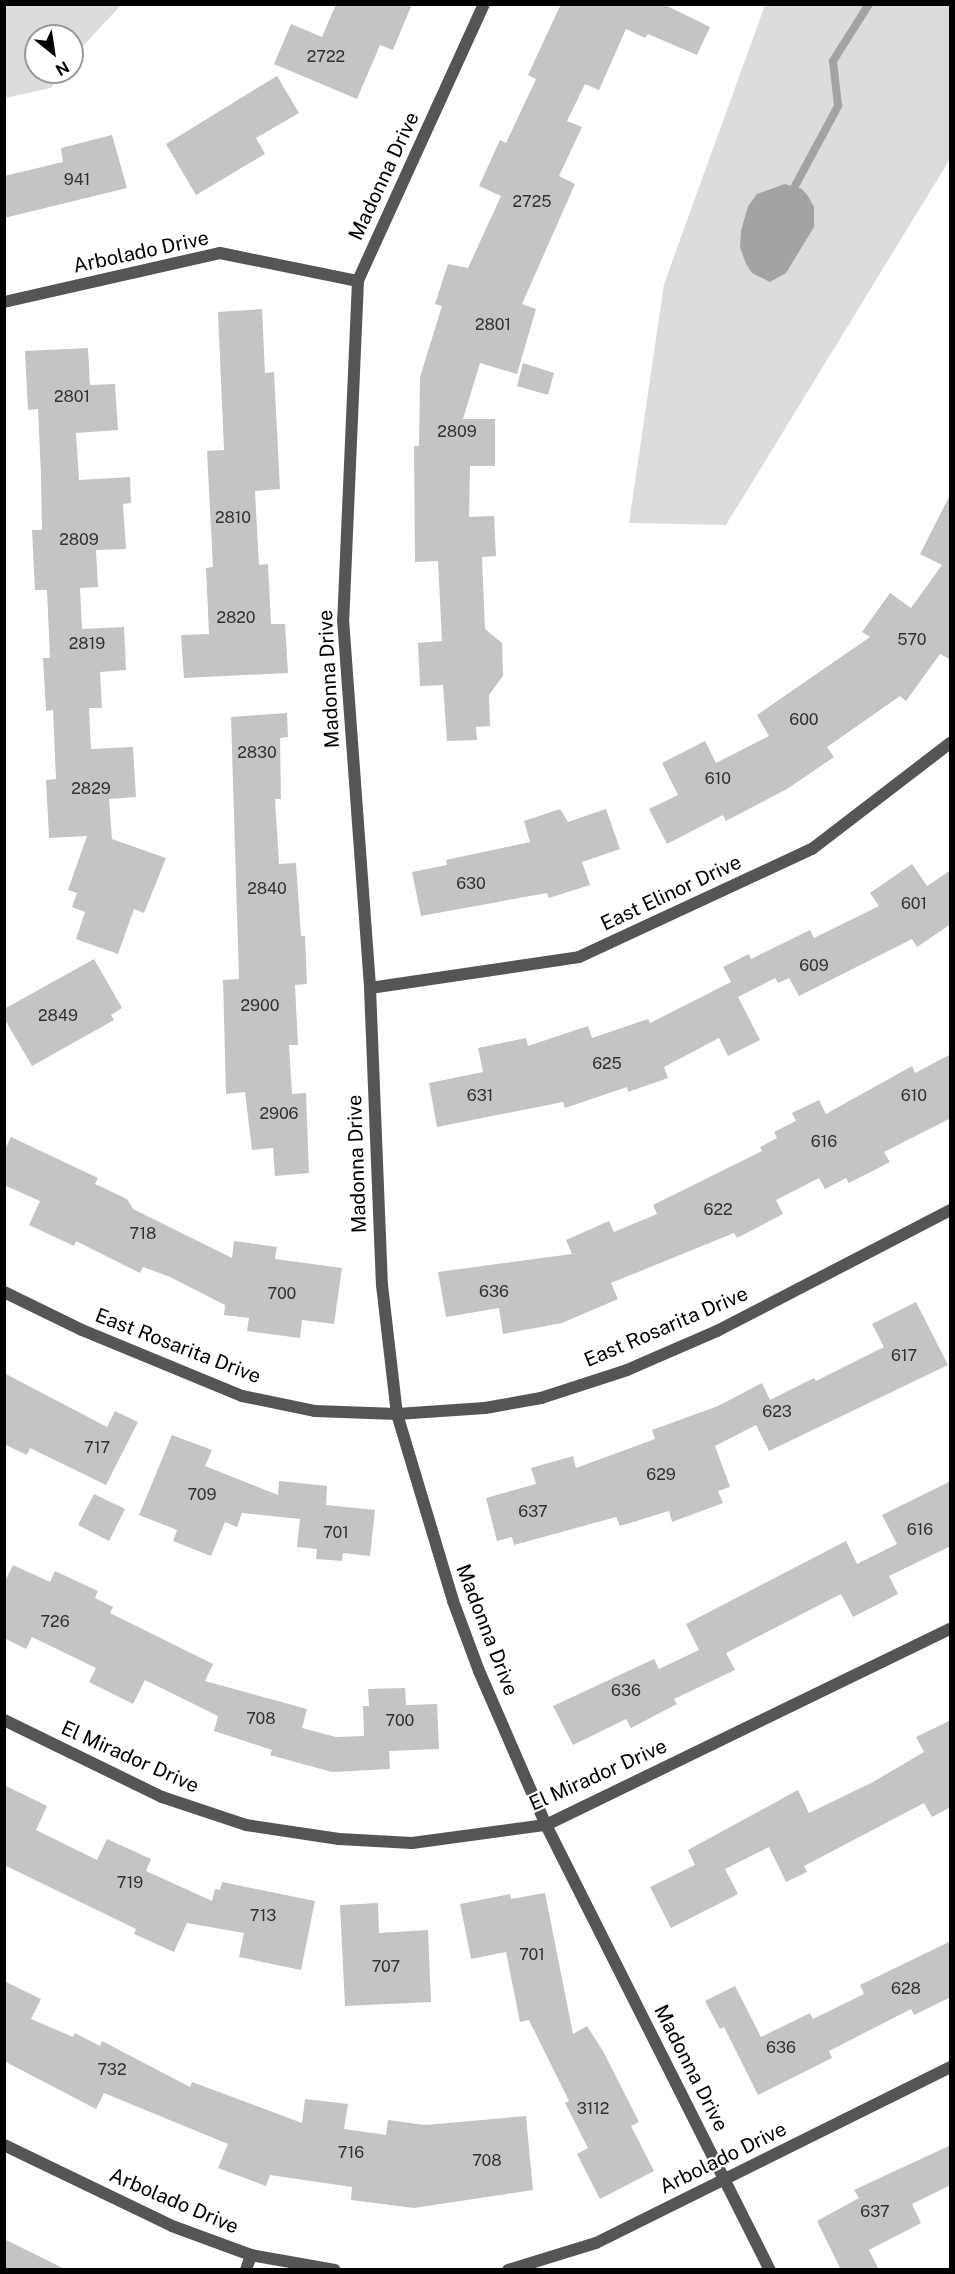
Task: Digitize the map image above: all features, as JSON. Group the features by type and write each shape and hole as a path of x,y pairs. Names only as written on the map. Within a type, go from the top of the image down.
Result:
{"street":[{"name":"Madonna Drive","path":"484,4 358,281 343,619 370,988 382,1285 396,1414 461,1621 546,1825 770,2270"},
{"name":"Arbolado Drive","path":"4,302 220,253 358,281"},
{"name":"East Elinor Drive","path":"370,988 579,957 812,849 951,742"},
{"name":"East Rosarita Drive","path":"4,1292 82,1330 242,1396 315,1411 396,1414 485,1408 541,1398 627,1370 717,1331 951,1210"},
{"name":"El Mirador Drive","path":"4,1720 162,1797 246,1825 339,1839 412,1844 546,1825 951,1629"},
{"name":"Arbolado Drive","path":"508,2270 596,2243 951,2067"},
{"name":"Arbolado Drive","path":"4,2145 172,2226 251,2255 335,2270"},
{"path":"246,2270 251,2255"}],"shaded area":[{"path":"5,4 121,5 84,45 84,24 24,24 24,84 54,84 51,88 5,98"},
{"path":"765,5 950,5 950,159 726,525 629,523 664,284"},
{"path":"785,184 802,189 808,196 814,207 814,227 786,273 770,282 752,273 746,264 740,247 741,231 748,206 757,194"}],"building":[{"path":"336,4 412,4 393,50 380,45 357,99 274,64 291,24 322,37"},
{"path":"561,4 663,4 710,27 697,55 648,34 645,38 626,29 599,90 585,84 567,121 582,127 559,176 575,184 522,304 536,309 517,374 480,363 463,419 495,419 495,466 470,466 469,517 494,516 496,556 482,557 485,629 502,643 503,676 489,695 490,726 476,727 477,740 447,741 443,685 420,686 418,643 442,641 438,561 415,562 414,446 419,446 420,377 442,306 435,304 448,264 468,268 501,196 479,186 500,140 506,143 536,79 528,75"},
{"path":"277,76 299,113 256,138 265,154 196,195 166,144"},
{"path":"112,135 127,188 4,218 4,176 63,162 61,148"},
{"path":"262,309 265,373 274,372 280,489 255,491 259,565 268,564 271,624 285,624 288,673 184,678 181,635 209,634 206,568 213,567 207,451 224,450 218,312"},
{"path":"88,348 90,385 115,384 118,430 76,433 79,480 130,477 131,503 123,504 126,549 96,550 98,587 80,588 82,629 124,627 126,670 100,672 102,708 89,708 91,749 133,747 136,797 109,799 112,839 166,858 144,913 134,909 118,954 76,939 85,912 72,907 77,893 68,890 87,836 49,838 46,780 56,779 53,710 46,711 43,658 50,658 47,590 35,590 32,530 42,530 41,476 38,409 28,410 25,351"},
{"path":"523,363 554,373 548,395 517,386"},
{"path":"951,493 951,660 940,654 906,701 900,696 827,747 834,757 787,789 726,821 723,815 667,844 649,809 678,795 662,763 705,741 716,763 769,736 757,715 870,637 862,632 890,593 911,608 942,565 920,554"},
{"path":"287,713 288,737 280,738 281,799 275,799 279,864 296,863 301,936 305,936 307,984 295,985 298,1045 289,1045 292,1094 306,1093 309,1173 275,1176 273,1148 252,1150 245,1092 226,1094 223,980 239,979 231,717"},
{"path":"560,809 568,822 606,809 620,849 582,862 590,885 549,898 547,893 421,916 412,872 447,865 446,860 530,842 524,821"},
{"path":"912,864 927,886 951,870 951,924 917,947 912,939 799,996 789,978 778,983 775,978 738,997 760,1040 728,1056 719,1038 664,1067 668,1078 628,1092 627,1087 565,1108 563,1102 437,1127 429,1083 483,1072 478,1048 526,1038 528,1046 588,1026 592,1038 648,1019 650,1023 731,982 723,967 749,954 751,959 810,930 814,938 879,906 870,893"},
{"path":"94,959 122,1008 111,1015 114,1020 32,1066 4,1018 4,1009"},
{"path":"951,1054 951,1118 884,1152 890,1162 849,1183 846,1178 825,1189 819,1178 776,1200 783,1214 737,1238 734,1233 611,1283 618,1299 562,1323 503,1334 499,1308 446,1317 438,1272 572,1254 566,1240 609,1221 614,1232 657,1214 653,1205 762,1151 760,1147 777,1138 774,1132 796,1121 792,1113 819,1100 826,1114 912,1066 915,1073"},
{"path":"11,1137 98,1178 95,1184 127,1199 133,1209 232,1258 234,1241 277,1247 275,1259 342,1268 334,1324 302,1320 300,1338 247,1331 249,1318 224,1315 225,1305 170,1277 143,1267 140,1273 76,1241 74,1246 29,1225 40,1201 4,1185 4,1151"},
{"path":"916,1302 948,1365 769,1451 756,1425 715,1446 730,1487 718,1491 723,1503 672,1522 669,1511 620,1526 616,1517 514,1545 512,1537 497,1541 486,1498 536,1484 531,1468 573,1456 576,1468 655,1439 652,1430 718,1406 762,1383 770,1400 814,1378 816,1381 884,1347 872,1324"},
{"path":"4,1373 107,1427 115,1411 138,1422 106,1485 30,1448 27,1455 4,1444"},
{"path":"172,1435 212,1450 205,1466 278,1495 279,1481 327,1486 326,1505 375,1510 370,1556 343,1553 342,1561 316,1559 317,1549 297,1547 300,1519 242,1513 237,1527 225,1522 211,1556 173,1541 177,1530 139,1515"},
{"path":"951,1481 951,1546 889,1576 898,1594 853,1617 841,1594 726,1653 735,1670 674,1699 677,1704 631,1728 626,1719 573,1745 553,1706 654,1659 659,1669 699,1650 686,1624 846,1541 857,1564 897,1544 882,1515"},
{"path":"94,1494 125,1509 109,1541 78,1525"},
{"path":"13,1565 50,1582 55,1571 98,1591 95,1598 113,1607 110,1613 213,1664 205,1681 307,1709 302,1728 336,1737 364,1736 363,1706 369,1706 368,1689 405,1688 406,1705 437,1704 439,1749 389,1751 390,1769 332,1772 270,1755 272,1750 214,1731 218,1716 145,1680 133,1704 89,1682 96,1668 32,1637 26,1649 4,1638 4,1583"},
{"path":"951,1720 951,1807 932,1817 924,1803 804,1866 807,1872 786,1882 769,1847 725,1869 738,1894 671,1928 650,1887 695,1865 688,1850 798,1790 809,1813 873,1782 924,1752 916,1737"},
{"path":"4,1785 47,1806 36,1830 97,1860 107,1839 151,1859 146,1871 212,1901 215,1889 220,1890 222,1882 315,1901 301,1970 239,1957 244,1933 187,1923 174,1952 134,1934 136,1929 4,1865"},
{"path":"545,1893 573,2034 587,2026 603,2051 639,2122 631,2126 654,2171 600,2199 577,2154 588,2148 565,2103 569,2101 529,2020 520,2022 506,1952 471,1959 460,1904 510,1894 511,1899"},
{"path":"378,1903 379,1933 428,1930 431,2002 345,2006 340,1905"},
{"path":"951,1941 951,1997 914,2015 911,2009 829,2051 832,2058 758,2095 724,2027 720,2029 705,2001 735,1986 761,2037 810,2013 813,2019 864,1994 860,1985"},
{"path":"4,1981 41,1999 31,2019 73,2037 75,2033 100,2046 102,2041 190,2087 192,2082 302,2123 305,2099 348,2104 344,2129 386,2135 388,2120 425,2125 526,2116 533,2190 414,2208 351,2200 352,2187 270,2175 266,2186 218,2168 228,2144 104,2093 96,2109 4,2061"},
{"path":"951,2145 951,2185 912,2204 921,2223 869,2250 879,2270 841,2270 817,2221 859,2198 854,2190"},
{"path":"4,2239 67,2270 4,2270"}],"waterway":[{"path":"795,186 838,106 833,61 869,4"}]}
